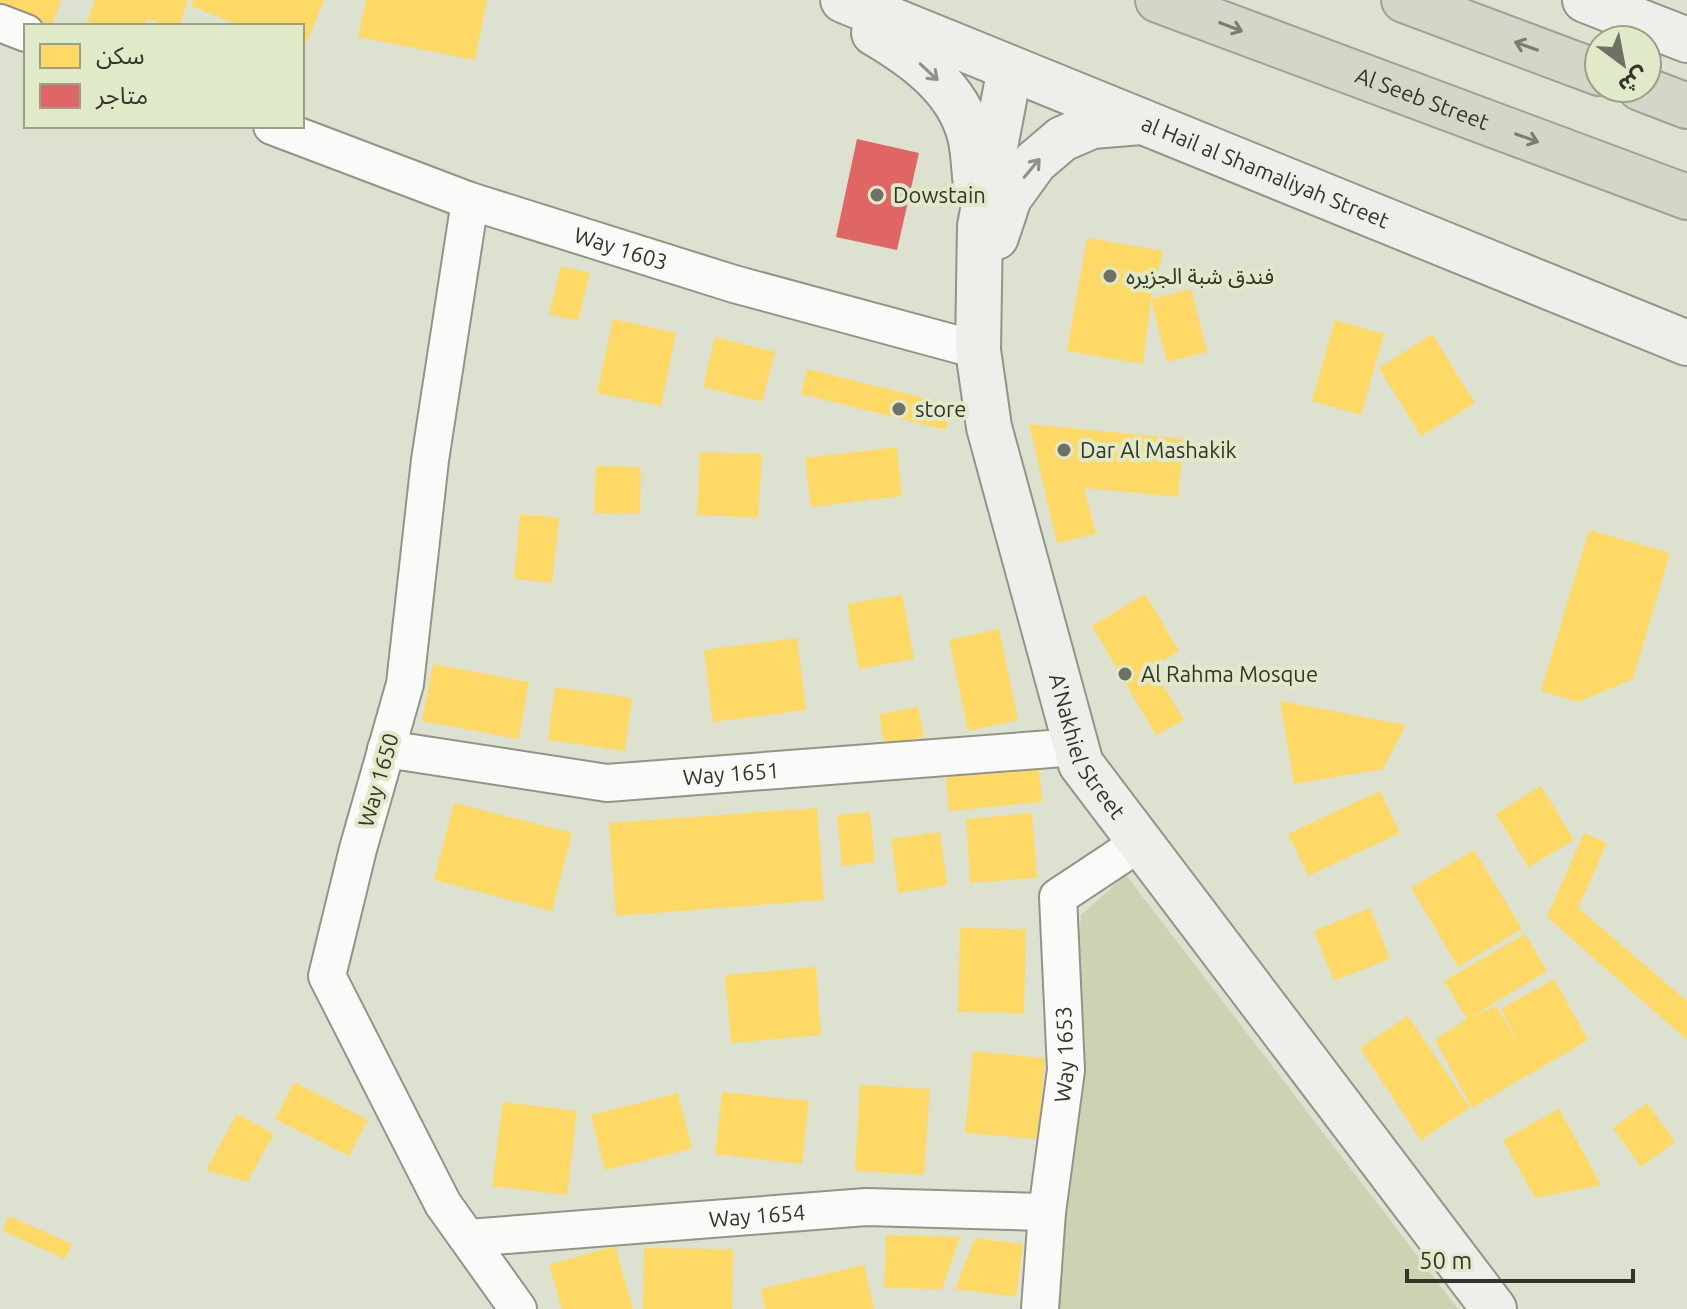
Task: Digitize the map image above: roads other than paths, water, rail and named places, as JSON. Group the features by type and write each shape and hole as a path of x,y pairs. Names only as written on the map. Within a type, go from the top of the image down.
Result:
{"highway":[{"name":"Al Seeb Street","path":"1158,0 1687,197"},
{"path":"1404,0 1583,67"},
{"path":"1663,97 1687,106"}],"street":[{"path":"817,0 908,52 938,80 958,105 970,136 980,226"},
{"name":"al Hail al Shamaliyah Street","path":"843,0 1687,343"},
{"path":"1585,0 1649,8 1687,7"},
{"path":"1649,8 1687,40"},
{"path":"0,23 24,32"},
{"name":"A'Nakhiel Street","path":"1010,68 980,226 978,350 989,427 1081,764 1494,1309"},
{"path":"979,289 1009,198 1035,162 1062,139 1092,126 1143,122"},
{"name":"Way 1603","path":"277,128 470,201 734,284 978,350"},
{"name":"Way 1650","path":"470,201 430,460 405,684 358,849 327,976 443,1204 518,1309"},
{"name":"Way 1651","path":"386,749 607,783 1076,747"},
{"name":"Way 1653","path":"1040,1309 1047,1212 1066,1070 1058,897 1141,842"},
{"name":"Way 1654","path":"468,1238 866,1207 1047,1212"}],"place":[{"name":"Dowstain","path":"877,195"},
{"name":"فندق شبة الجزيره","path":"1110,276"},
{"name":"store","path":"899,409"},
{"name":"Dar Al Mashakik","path":"1064,450"},
{"name":"Al Rahma Mosque","path":"1125,674"}]}
